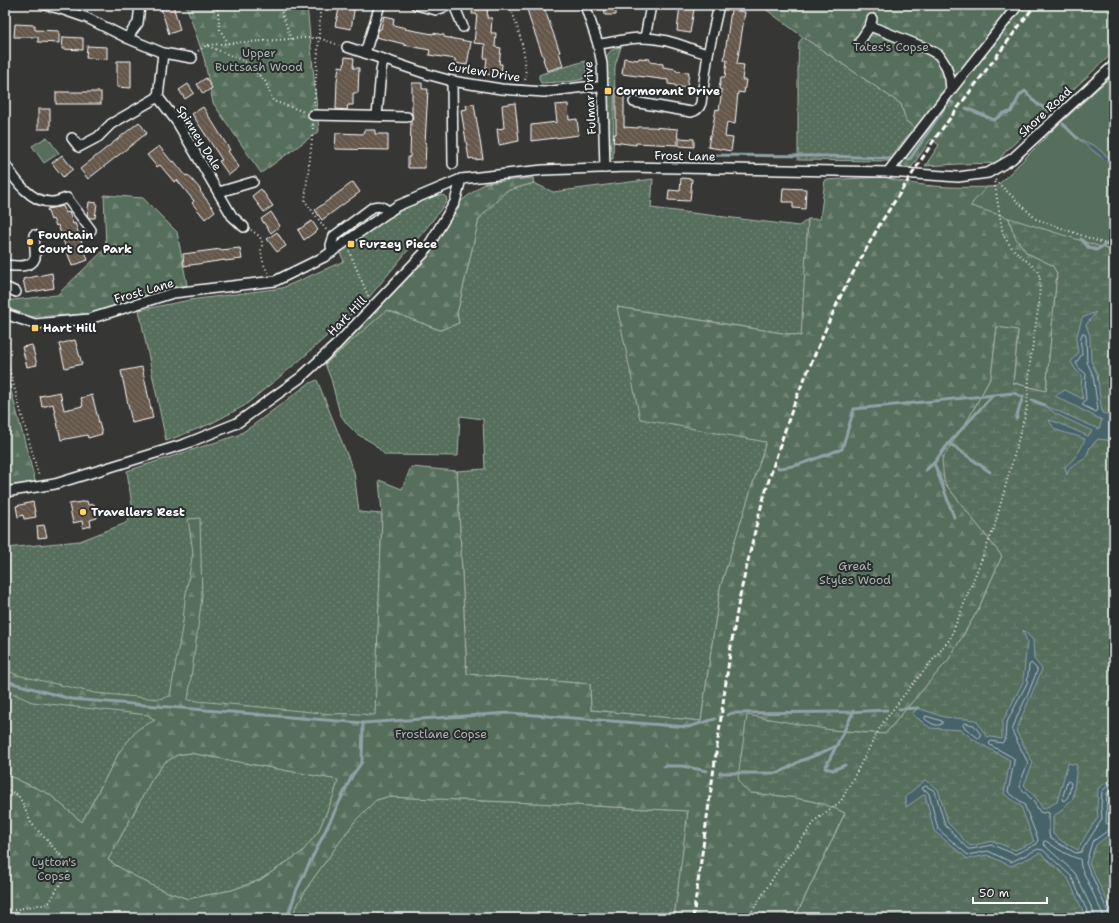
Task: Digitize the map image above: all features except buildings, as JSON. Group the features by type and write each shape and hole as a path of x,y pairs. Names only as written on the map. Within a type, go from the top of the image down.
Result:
{"street":[{"path":"45,5 62,7 127,38 163,53 192,58"},
{"path":"127,38 138,23 140,5"},
{"path":"365,53 380,5"},
{"path":"416,5 436,10 450,5"},
{"path":"454,5 463,27"},
{"name":"Fulmar Drive","path":"585,5 598,44 602,64 605,168"},
{"path":"645,38 651,5"},
{"path":"634,102 696,111 701,104 708,54 719,5"},
{"path":"888,172 1018,5"},
{"path":"860,42 871,23 928,49 939,55 946,66 950,79 951,90"},
{"path":"598,44 645,38 670,42 708,54"},
{"name":"Curlew Drive","path":"347,47 383,60 452,81 501,89 544,92 584,87 603,87"},
{"path":"72,138 79,147 98,137 111,124 158,97 163,53"},
{"path":"377,116 383,60"},
{"name":"Shore Road","path":"988,173 1012,159 1114,65"},
{"path":"452,81 452,164"},
{"name":"Spinney Dale","path":"158,97 177,122 232,216 244,227"},
{"path":"313,115 407,117"},
{"path":"5,164 20,185 31,196 52,202 67,198 91,230"},
{"name":"Frost Lane","path":"5,314 35,324 88,319 173,293 275,281 324,257 397,206 461,179 542,170 628,167 888,172 958,177 988,173"},
{"name":"Hart Hill","path":"5,492 55,484 185,444 237,423 300,378 336,345 424,253 454,202 461,179"},
{"path":"219,192 253,182"},
{"path":"332,252 331,245 334,236 374,207 384,207 389,212"},
{"path":"5,265 22,266 30,263 35,258 34,235"},
{"path":"5,287 16,292"}],"path":[{"path":"217,5 220,30 229,44"},
{"path":"278,5 291,39"},
{"path":"320,5 312,144 307,173 305,201 333,239"},
{"path":"510,5 523,49 526,68 523,91"},
{"path":"313,115 273,101 265,80 246,62 207,46 319,38 347,47"},
{"path":"988,173 1036,219 1114,247"},
{"path":"748,918 778,870 809,830 818,819 841,801 882,724 904,694 950,639 994,528 1027,408 1030,363 1039,303 1040,278 1038,271 1012,248 1003,235 994,181 988,173"},
{"path":"244,227 248,228 259,236 262,241 261,251 264,268 275,281"},
{"path":"345,243 373,306"},
{"path":"5,354 42,486"},
{"path":"5,789 18,795 31,823 64,859 68,866 68,875 58,887 50,902 45,905 36,905 5,912"}],"green space":[{"name":"Upper Buttsash Wood","path":"186,5 307,5 319,131 261,173 213,103 204,58"},
{"name":"Tates's Copse","path":"760,5 1114,5 1114,52 1006,151 997,163 925,166 939,145 931,139 911,168 900,167 922,133 906,121 901,104 803,37"},
{"path":"803,37 901,104 906,121 914,127 888,161 798,160 799,42"},
{"path":"621,47 615,66 613,159 608,159 605,62 610,52"},
{"path":"585,61 587,72 583,79 541,83 539,79 539,75 544,73"},
{"path":"1114,74 1114,918 795,918 845,813 811,801 751,793 744,788 738,777 747,715 831,730 885,734 949,659 978,610 1002,556 944,482 942,459 970,416 991,377 997,327 1018,330 1013,383 1046,391 1057,273 1052,265 1027,253 1015,237 1004,204 1055,128"},
{"path":"1114,74 1114,251 971,206 987,187 996,187 1055,128"},
{"path":"47,137 59,153 44,163 32,146"},
{"name":"Great Styles Wood","path":"884,177 897,181 925,185 996,187 1004,204 1015,237 1027,253 1052,265 1057,273 1046,391 1013,383 1018,331 997,327 991,377 970,416 944,482 1002,556 978,610 949,659 885,734 831,730 751,793 811,801 845,813 795,918 674,918 688,811 387,797 376,800 355,821 310,883 291,918 5,918 5,774 49,794 82,822 120,751 138,729 155,720 148,715 32,702 12,693 5,692 5,669 17,675 95,693 159,699 170,696 193,552 188,519 200,518 202,597 188,700 332,714 375,715 382,514 379,480 402,489 411,467 457,471 467,674 590,684 591,710 701,721 720,588 766,442 640,419 617,307 801,336 808,219 820,219 825,180","holes":["190,753 338,780 334,795 318,832 302,852 260,880 232,890 188,899 159,889 108,860 152,779 164,763 177,755"]},
{"path":"533,178 534,183 506,191 479,219 457,314 459,323 440,330 387,310 325,364 351,333 425,260 453,207 485,183"},
{"path":"653,179 651,208 799,226 808,219 802,336 617,307 746,438 767,441 720,588 701,721 591,710 590,684 467,674 457,471 485,469 483,419 460,416 458,456 385,455 373,443 357,434 340,414 331,379 325,364 387,310 440,330 459,323 457,314 479,219 506,191 534,183 553,192"},
{"path":"104,195 143,198 177,232 187,285 87,314 32,317 5,307 5,301 57,295 106,248"},
{"path":"439,195 446,196 447,201 366,301 299,361 244,406 210,424 166,441 139,310 190,300 282,288 344,261 340,253 375,227 412,205"},
{"path":"5,368 37,488 5,494"},
{"path":"317,380 354,472 359,512 382,514 375,731 120,751 82,822 49,794 5,774 5,548 80,541 126,523 133,512 127,471 238,435 308,384"},
{"path":"190,753 339,780 318,832 302,852 260,880 232,890 188,899 159,889 108,860 152,779 164,763 177,755"},
{"path":"387,797 689,811 674,918 291,918 310,883 355,821 376,800"}],"water":[{"path":"1077,138 1095,146 1108,157 1114,157 1114,162 1109,163"},
{"path":"1096,312 1086,325 1090,336 1091,361 1097,374 1102,413 1114,416 1114,441 1098,439 1090,447 1086,458 1070,467 1067,475 1065,467 1077,454 1085,439 1057,430 1053,427 1049,420 1088,436 1092,431 1056,414 1044,405 1099,429 1102,420 1055,396 1065,390 1083,399 1081,389 1082,375 1076,370 1071,362 1078,353 1076,339 1082,318"},
{"path":"1023,630 1033,640 1034,659 1042,669 1016,731 1033,763 1024,785 1037,799 1043,809 1057,802 1068,763 1077,765 1073,798 1060,812 1053,816 1053,834 1063,842 1078,850 1098,818 1098,788 1110,780 1114,781 1114,831 1096,845 1089,863 1114,918 1086,918 1068,878 1040,853 1011,866 987,855 968,859 934,831 925,794 906,807 906,796 925,780 938,789 948,823 970,846 993,841 1015,850 1034,842 1021,806 1004,794 1010,760 977,742 961,730 930,728 912,714 918,708 944,717 976,720 986,736 1002,739 1002,723 1023,682 1027,642"}],"waterway":[{"path":"966,108 994,120 1004,113 1011,112 1020,95 1025,91 1038,104 1050,111"},
{"path":"908,159 910,159 949,101 953,103"},
{"path":"1063,124 1077,138"},
{"path":"701,155 889,158"},
{"path":"1081,239 1088,247 1096,250 1114,240"},
{"path":"778,468 794,466 842,449 854,409 1014,393 1023,397"},
{"path":"926,470 934,463 949,443 993,395"},
{"path":"1016,419 1023,396"},
{"path":"1032,400 1044,405"},
{"path":"949,443 990,472"},
{"path":"934,463 954,517"},
{"path":"5,681 71,699 363,723 509,713 688,727 715,719"},
{"path":"899,709 918,708"},
{"path":"728,715 732,713 848,712 887,710"},
{"path":"845,765 833,770 825,768 854,711"},
{"path":"287,918 297,889 352,776 362,762 363,723"},
{"path":"720,773 779,773 800,761 838,745"},
{"path":"665,766 682,766 707,771"}],"railway":[{"path":"693,918 731,646 740,595 759,514 795,401 842,293 880,224 936,137 1035,5"}],"place":[{"name":"Cormorant Drive","path":"608,91"},
{"name":"Fountain Court Car Park","path":"30,242"},
{"name":"Furzey Piece","path":"351,244"},
{"name":"Hart Hill","path":"35,328"},
{"name":"Travellers Rest","path":"83,512"}],"park label":[{"name":"Frostlane Copse","path":"441,734"},
{"name":"Lytton's Copse","path":"54,869"}]}
